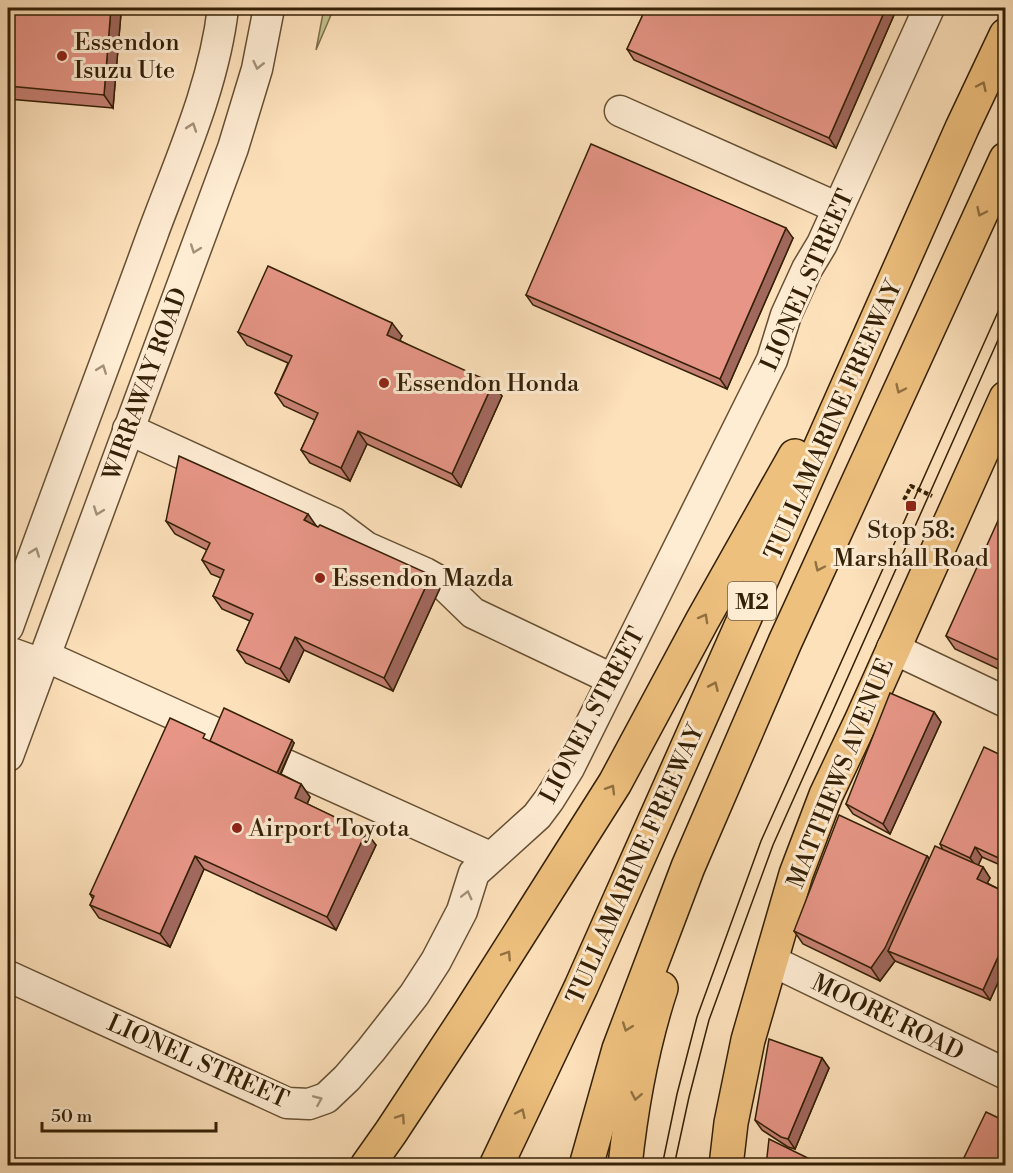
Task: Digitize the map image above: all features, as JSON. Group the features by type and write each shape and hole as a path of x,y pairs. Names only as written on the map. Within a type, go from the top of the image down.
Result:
{"main road":[{"name":"TULLAMARINE FREEWAY","path":"496,1166 580,987 1005,35"},
{"path":"367,1166 425,1082 550,889 615,783 702,621 841,372 963,128"},
{"name":"TULLAMARINE FREEWAY","path":"586,1166 619,1049 688,867 785,642 1005,159"},
{"name":"MATTHEWS AVENUE","path":"726,1166 731,1123 748,1040 796,874 826,795 958,507 1005,398"},
{"path":"625,1166 630,1124 658,997 678,933 785,642"}],"street":[{"name":"WIRRAWAY ROAD","path":"8,627 202,100 223,8"},
{"name":"WIRRAWAY ROAD","path":"8,756 32,671 128,429 246,110 264,40 268,8"},
{"name":"LIONEL STREET","path":"8,976 280,1100 299,1105 320,1101 332,1093 354,1070 414,995 451,936 465,904 473,876 490,857 532,820 549,800 569,768 772,360 786,315 929,8"},
{"path":"620,111 838,207"},
{"path":"175,174 217,190"},
{"path":"128,429 334,523 366,547 441,582 473,614 612,680"},
{"path":"892,648 1005,702"},
{"path":"8,651 32,671 490,857"},
{"name":"MOORE ROAD","path":"770,960 1005,1074"}],"path":[{"path":"904,500 911,486 958,507"}],"shaded area":[{"path":"324,8 334,8 316,50"}],"building":[{"name":"Essendon Isuzu Ute","path":"8,8 111,8 104,95 8,86"},
{"path":"646,8 886,8 829,138 627,49"},
{"path":"591,144 786,228 720,379 526,295"},
{"name":"Essendon Honda","path":"268,266 392,323 387,335 493,383 452,474 358,431 341,468 301,450 318,413 275,393 292,356 238,332"},
{"name":"Essendon Mazda","path":"179,456 308,514 304,520 318,527 320,525 431,575 384,678 295,637 280,669 237,650 253,614 213,596 224,570 202,560 210,543 166,521"},
{"path":"1001,514 1005,516 1005,663 946,636"},
{"path":"890,693 934,712 883,824 846,804"},
{"path":"224,708 292,740 277,773 210,741"},
{"name":"Airport Toyota","path":"170,718 205,734 203,738 301,784 295,798 366,832 327,917 195,856 160,934 90,905 94,896 90,894"},
{"path":"984,747 1005,757 1005,861 975,847 970,858 940,844"},
{"path":"839,815 927,856 885,948 871,968 794,931"},
{"path":"935,846 983,867 977,879 1005,892 1005,960 998,957 983,990 888,951"},
{"path":"769,1039 822,1058 788,1139 755,1120"},
{"path":"986,1112 1005,1121 1005,1166 960,1166"},
{"path":"769,1139 824,1166 766,1166"}],"tram line":[{"path":"662,1166 677,1094 697,1017 761,841 1006,294"},
{"path":"674,1166 709,1020 773,845 1006,322"}],"place":[{"name":"Essendon Isuzu Ute","path":"62,56"},
{"name":"Essendon Honda","path":"384,383"},
{"name":"Stop 58: Marshall Road","path":"911,506"},
{"name":"Essendon Mazda","path":"320,578"},
{"name":"Airport Toyota","path":"237,828"}]}
